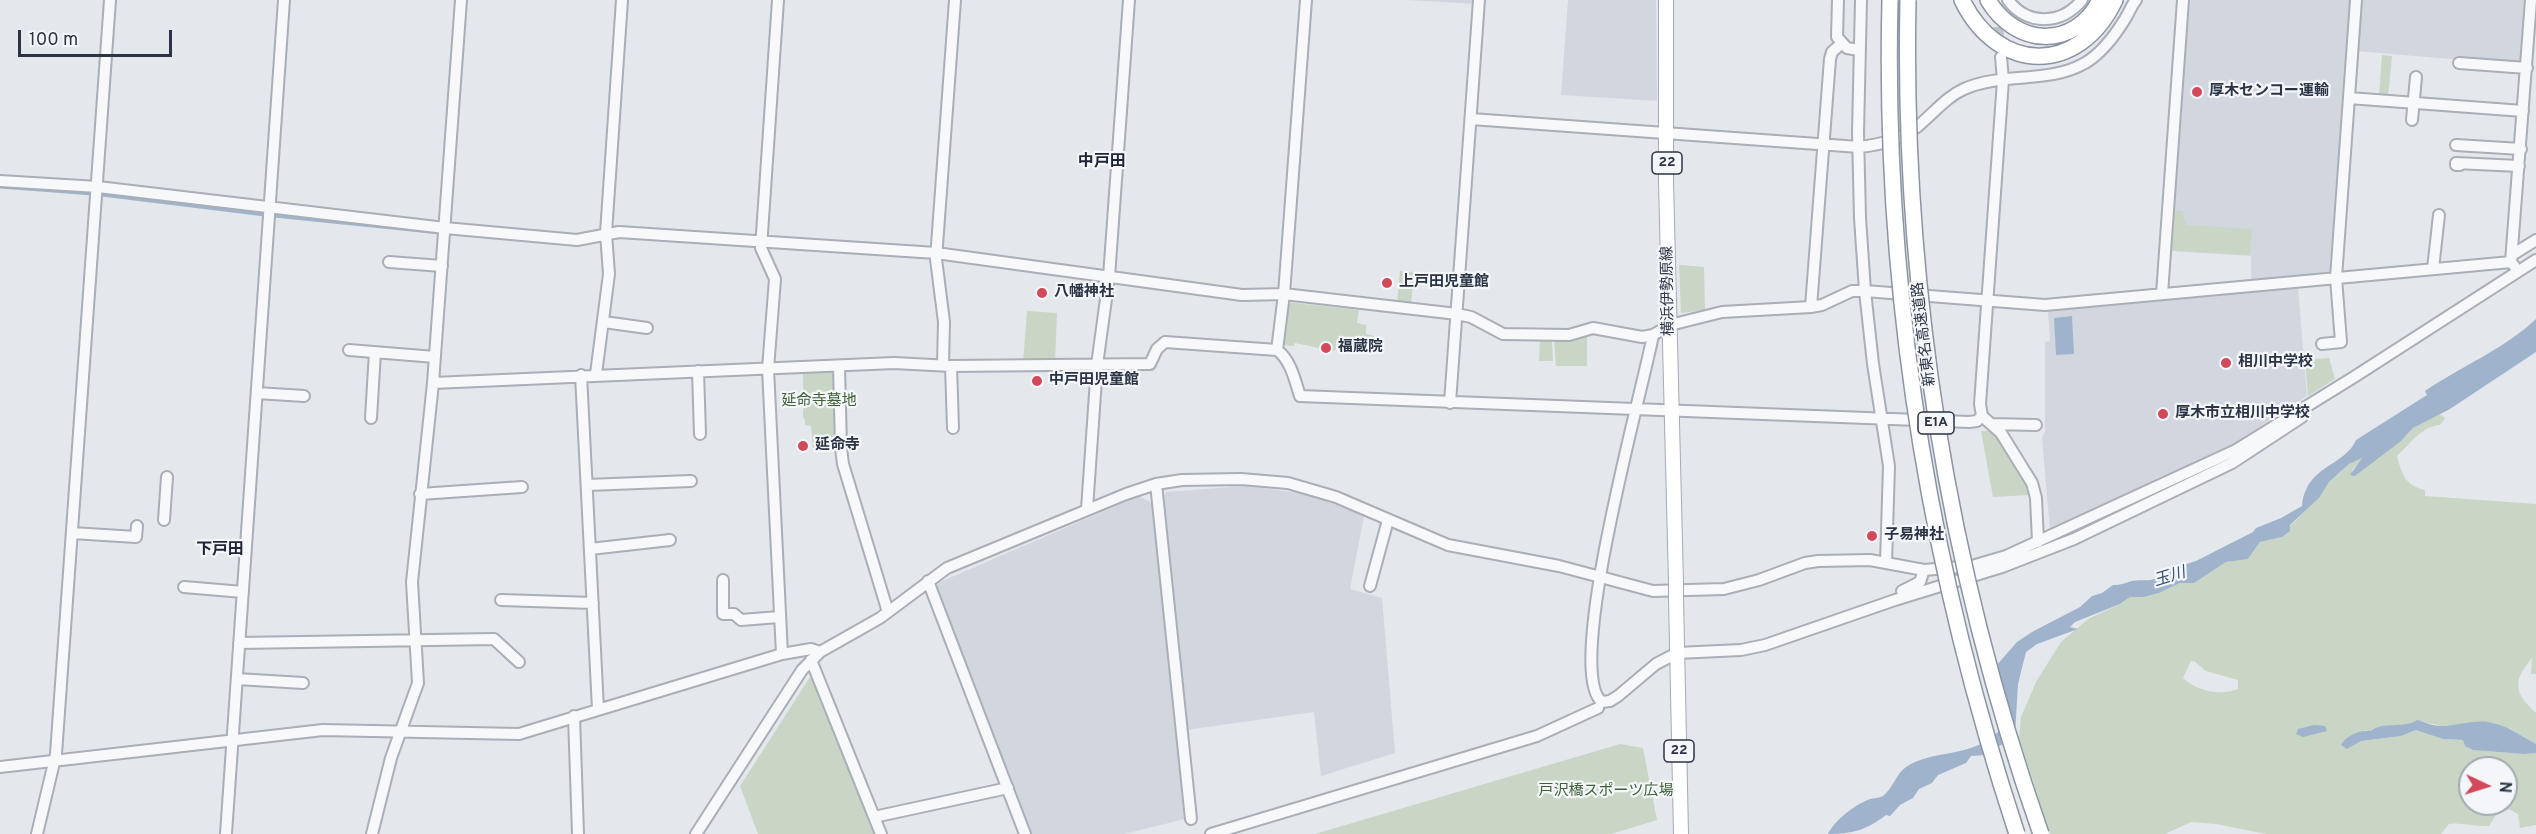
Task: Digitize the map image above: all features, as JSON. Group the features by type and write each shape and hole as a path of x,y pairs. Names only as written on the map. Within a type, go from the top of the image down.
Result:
{"highway":[{"name":"新東名高速道路","path":"1890,0 1889,105 1896,241 1902,312 1919,441 1951,604 1983,723 2017,834"},
{"name":"新東名高速道路","path":"1908,0 1908,104 1915,240 1930,384 1941,455 1990,676 2016,763 2041,834"},
{"path":"1962,0 1977,24 1990,36 2014,51 2040,56 2072,50 2087,40 2109,13 2115,0"},
{"path":"1988,0 1997,15 2010,27 2040,36 2055,36 2072,31 2085,22 2100,0"}],"main road":[{"name":"横浜伊勢原線","path":"1666,0 1671,411 1677,653"},
{"name":"22","path":"1677,653 1681,834"}],"street":[{"path":"37,834 55,760 110,0"},
{"path":"226,834 284,0"},
{"path":"372,834 391,758 418,683 412,582 433,383 461,0"},
{"path":"596,374 609,274 606,233 622,0"},
{"path":"778,0 762,253 775,279 768,369 782,654"},
{"path":"953,428 936,254 955,0"},
{"path":"1087,509 1097,365 1109,277 1130,0"},
{"path":"1277,351 1284,294 1306,0"},
{"path":"1450,403 1479,0"},
{"path":"1838,0 1836,32 1841,44 1858,50"},
{"path":"1861,0 1858,50 1859,147 1865,291 1889,466 1886,563"},
{"path":"2008,0 2027,16 2045,20 2067,14 2082,0"},
{"path":"1471,119 1859,147 1898,138 1917,127 1963,89 2003,80 2055,73 2084,63 2099,53 2112,39 2136,0"},
{"path":"2162,294 2183,0"},
{"path":"2322,344 2341,342 2336,278 2356,0"},
{"path":"2518,272 2512,259 2531,0"},
{"path":"1811,307 1830,58 1832,52 1841,44"},
{"path":"2475,64 2476,52"},
{"path":"2001,57 2003,80 1980,404 1982,416 2001,433 2032,483 2036,498 2038,542"},
{"path":"2458,63 2527,68"},
{"path":"2412,120 2416,77"},
{"path":"2349,98 2523,111"},
{"path":"2456,145 2521,149"},
{"path":"2460,165 2456,163 2474,167 2519,166"},
{"path":"0,181 98,187 445,228 577,240 619,232 936,254 1242,295 1284,294 1457,314 1470,317 1503,334 1569,335 1593,328 1634,336 1653,335 1670,325 1722,312 1811,307 1822,305 1852,291 2045,305 2433,269 2512,259 2536,240"},
{"path":"2433,269 2439,215"},
{"path":"389,262 407,259 442,266"},
{"path":"696,834 802,670 820,651 888,612 947,568 1087,509 1156,484 1241,479 1288,483 1336,497 1448,545 1559,566 1653,591 1701,591 1735,587 1805,563 1857,560 1924,570 1972,566 2006,556 2038,542 2236,450 2536,260"},
{"path":"604,322 647,328"},
{"path":"1600,705 1595,693 1592,662 1594,612 1599,576 1653,335"},
{"path":"433,383 596,374 894,363 1150,364 1157,349 1165,342 1280,352 1291,369 1300,396 1969,422 1977,421 1982,416"},
{"path":"349,350 435,357"},
{"path":"374,412 375,352"},
{"path":"839,366 843,464 888,612"},
{"path":"698,371 703,429"},
{"path":"581,375 598,709"},
{"path":"1210,834 1537,736 1610,701 1656,664 1677,653 1741,650 1765,645 1895,600 2002,567 2073,539 2232,463 2320,405 2354,377"},
{"path":"257,393 298,393"},
{"path":"1991,424 2036,425"},
{"path":"164,520 167,477"},
{"path":"587,485 684,478"},
{"path":"1156,484 1191,819"},
{"path":"420,494 522,487"},
{"path":"1370,586 1371,571 1388,519"},
{"path":"72,533 136,536"},
{"path":"590,549 670,540"},
{"path":"1808,629 1837,614 1914,587 1920,582 1924,570"},
{"path":"723,580 720,614 734,614 741,620 779,617"},
{"path":"928,581 1024,834"},
{"path":"190,584 243,592"},
{"path":"501,600 593,603"},
{"path":"239,643 495,639 519,662"},
{"path":"0,768 323,730 519,734 782,654 811,649 820,651"},
{"path":"811,660 881,834"},
{"path":"237,679 296,686"},
{"path":"574,716 578,834"},
{"path":"874,817 1008,788"}],"shaded area":[{"path":"1407,0 1476,0 1476,4"},
{"path":"1568,0 1656,0 1657,101 1561,95"},
{"path":"2186,0 2353,0 2335,269 2329,274 2251,281 2251,256 2169,251"},
{"path":"2360,0 2529,0 2521,65 2356,51"},
{"name":"厚木市立相川中学校","path":"2298,288 2307,396 2230,446 2139,491 2050,530 2042,438 2045,431 2045,342 2050,341 2048,311"},
{"path":"1245,486 1309,494 1364,516 1350,589 1382,598 1395,753 1321,776 1314,712 1186,730 1162,499 1166,492"},
{"path":"1139,496 1154,504 1185,819 1124,834 1028,834 936,588 940,582"}],"green space":[{"path":"2382,55 2392,56 2388,97 2379,97"},
{"path":"2173,211 2182,211 2186,225 2252,229 2250,255 2171,250"},
{"path":"1679,265 1704,267 1705,310 1681,313"},
{"path":"1400,271 1414,272 1411,305 1397,304"},
{"path":"1286,302 1359,310 1357,323 1366,325 1366,334 1374,336 1374,350 1338,346 1334,351 1295,343 1294,346 1280,345"},
{"path":"1027,311 1057,313 1055,362 1023,363"},
{"path":"1587,335 1587,366 1556,366 1554,340 1571,340"},
{"path":"1540,340 1552,341 1553,361 1539,361"},
{"path":"2329,358 2335,379 2308,396 2305,360"},
{"name":"延命寺墓地","path":"834,370 836,447 813,448 811,426 805,425 803,418 803,371"},
{"path":"2439,414 2445,418 2440,425 2422,432 2397,456 2405,478 2418,488 2425,490 2425,496 2536,504 2536,674 2531,674 2532,658 2521,673 2518,687 2523,699 2536,713 2536,744 2511,729 2487,722 2440,726 2421,721 2411,725 2380,727 2371,732 2365,730 2348,737 2347,748 2361,741 2401,736 2416,730 2450,740 2463,740 2485,751 2536,753 2536,825 2520,828 2518,756 2458,756 2458,816 2495,816 2489,826 2449,824 2441,834 2266,834 2216,824 2191,822 2165,834 2050,834 2019,738 2021,717 2037,680 2061,642 2088,619 2130,597 2144,597 2180,583 2193,583 2226,562 2248,559 2260,542 2282,537 2319,498 2329,482 2349,464 2363,456 2352,470 2355,476 2413,428","holes":["2191,661 2206,671 2238,680 2238,689 2216,692 2195,686 2183,678"]},
{"path":"1981,431 1990,431 1995,434 2024,479 2029,495 1993,497"},
{"path":"815,676 880,834 758,834 740,786 810,677"},
{"name":"戸沢橋スポーツ広場","path":"1620,744 1643,748 1657,820 1611,834 1315,834"}],"water":[{"path":"2072,316 2074,354 2056,355 2054,318"},
{"name":"玉川","path":"2536,319 2536,352 2450,409 2413,428 2401,441 2355,476 2350,475 2362,458 2349,464 2329,482 2319,498 2290,525 2290,531 2282,537 2260,542 2248,559 2226,562 2194,583 2180,583 2144,597 2130,597 2120,604 2075,622 2070,627 2078,629 2037,644 2026,652 2018,684 2013,738 1984,755 1971,756 1966,763 1938,775 1932,783 1919,789 1913,798 1900,805 1890,816 1886,815 1859,830 1828,834 1835,823 1852,809 1870,799 1883,796 1906,767 1916,761 1976,746 1999,731 2002,721 1996,666 2017,642 2080,607 2092,596 2102,593 2113,585 2157,578 2158,573 2196,561 2302,506 2310,482 2343,456 2356,440 2427,395 2425,391 2511,339"},
{"path":"2417,720 2440,726 2488,722 2513,731 2536,744 2536,753 2473,750 2465,746 2463,740 2443,739 2416,730 2401,736 2361,741 2347,749 2341,745 2358,732 2371,731 2381,726 2412,723"},
{"path":"2314,725 2325,726 2327,731 2303,737 2296,734 2298,729"}],"waterway":[{"path":"0,187 93,194"},
{"path":"102,195 265,215"},
{"path":"274,216 441,233"}],"tunnel":[{"path":"1997,12 2000,48"}],"place":[{"name":"厚木センコー運輸","path":"2197,92"},
{"name":"上戸田児童館","path":"1387,283"},
{"name":"八幡神社","path":"1042,293"},
{"name":"福蔵院","path":"1326,348"},
{"name":"相川中学校","path":"2226,363"},
{"name":"中戸田児童館","path":"1037,381"},
{"name":"厚木市立相川中学校","path":"2163,414"},
{"name":"延命寺","path":"803,446"},
{"name":"子易神社","path":"1872,536"}],"district":[{"name":"中戸田","path":"1102,163"},
{"name":"下戸田","path":"220,551"}]}
